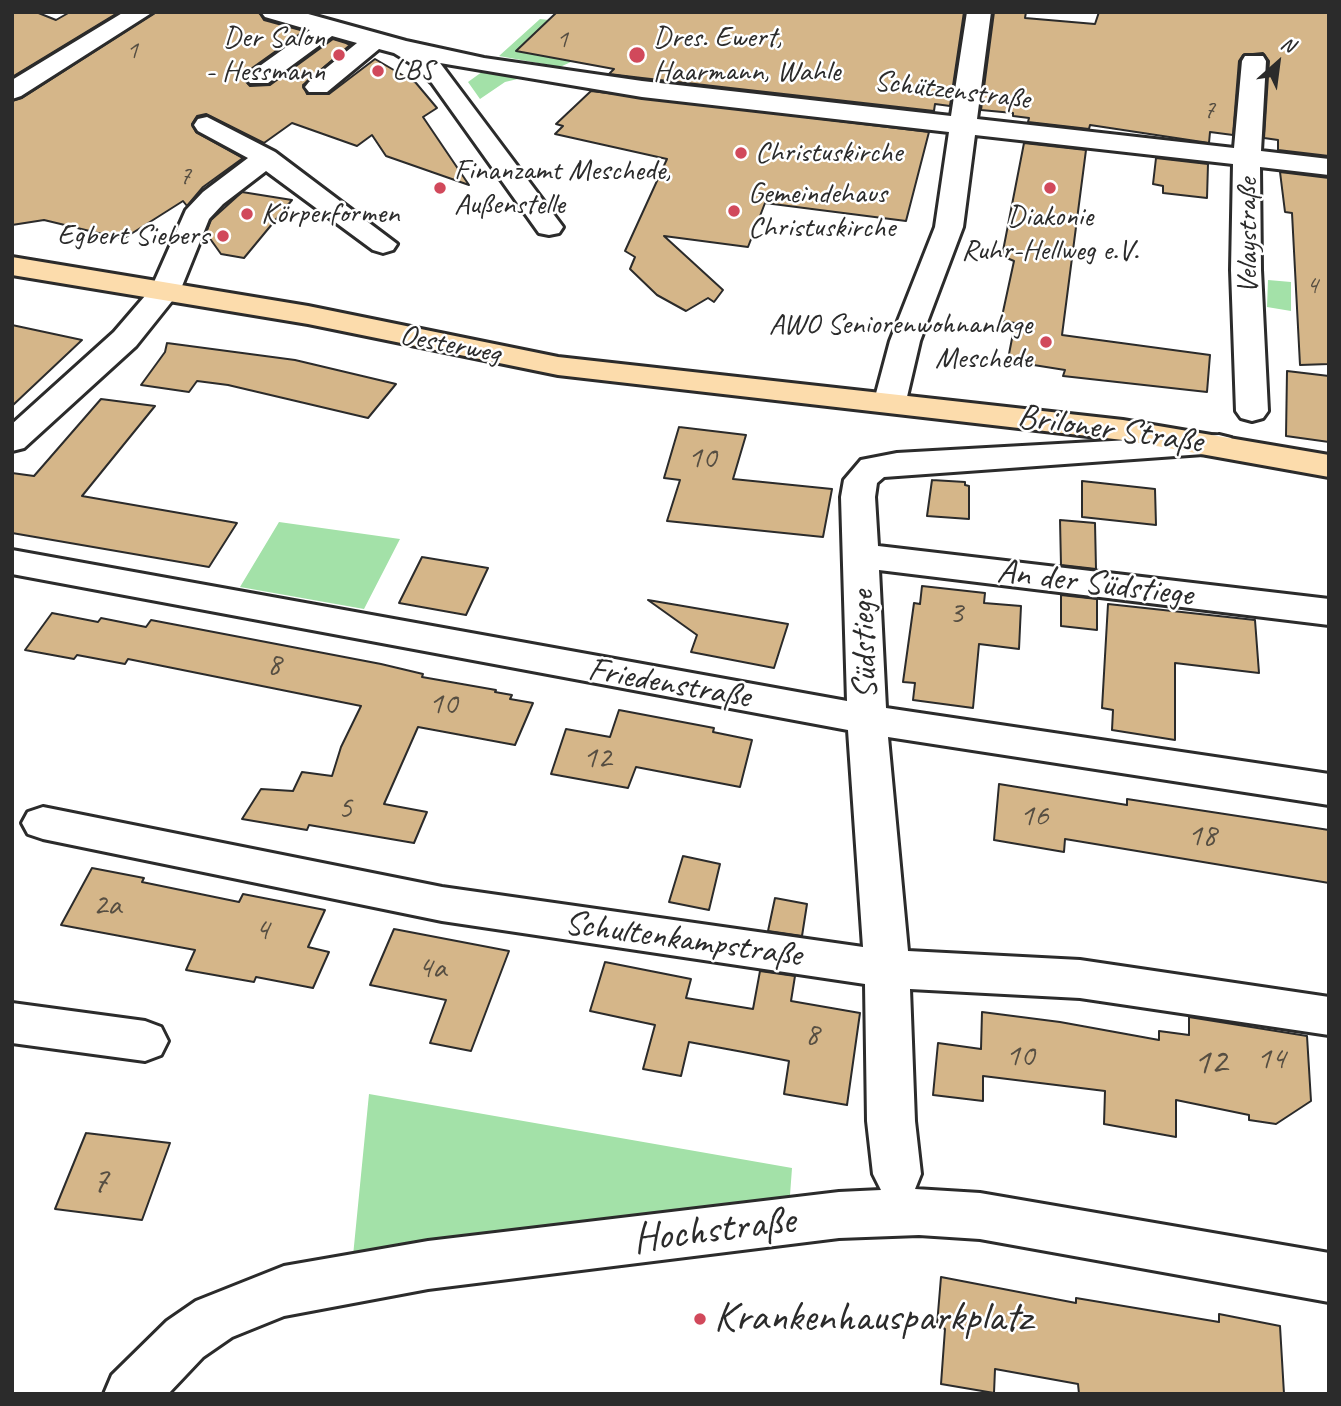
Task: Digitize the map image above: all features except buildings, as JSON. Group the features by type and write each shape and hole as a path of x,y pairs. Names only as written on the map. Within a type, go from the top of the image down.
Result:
{"main road":[{"name":"Oesterweg","path":"12,266 308,315 558,366 674,381 890,401"},
{"name":"Briloner Straße","path":"890,401 1219,445 1329,466"}],"street":[{"path":"12,91 141,12"},
{"name":"Schützenstraße","path":"274,12 403,48 478,64 642,89 1329,167"},
{"path":"890,401 905,341 949,227 979,12"},
{"path":"260,78 329,27"},
{"path":"318,87 375,40"},
{"path":"403,48 441,78 549,227"},
{"name":"Velaystraße","path":"1252,411 1246,270 1247,158 1254,61"},
{"path":"207,125 242,142 383,244"},
{"path":"12,441 104,360 165,291 196,216 214,198 265,159"},
{"name":"Südstiege","path":"897,1174 891,1121 887,969 867,719 859,486 865,474 873,468 897,464 1219,445"},
{"name":"An der Südstiege","path":"862,556 1329,612"},
{"name":"Friedenstraße","path":"12,562 867,719 1329,790"},
{"name":"Schultenkampstraße","path":"43,823 442,904 887,969 1080,979 1329,1016"},
{"path":"12,1023 145,1041"},
{"name":"Hochstraße","path":"131,1394 155,1366 204,1326 284,1290 428,1265 839,1215 919,1212 980,1216 1329,1278"}],"green space":[{"path":"540,19 549,20 517,51 573,61 560,67 499,56"},
{"path":"486,69 526,77 505,82 480,99 468,82"},
{"path":"1268,280 1291,282 1291,311 1267,307"},
{"path":"279,522 400,539 364,609 240,587"},
{"path":"369,1094 792,1168 789,1209 353,1256"}],"place":[{"name":"Der Salon - Hessmann","path":"339,55"},
{"name":"Dres. Ewert, Haarmann, Wahle","path":"637,55"},
{"name":"LBS","path":"378,71"},
{"name":"Christuskirche","path":"741,153"},
{"name":"Finanzamt Meschede, Außenstelle","path":"440,188"},
{"name":"Diakonie Ruhr-Hellweg e.V.","path":"1050,188"},
{"name":"Gemeindehaus Christuskirche","path":"734,211"},
{"name":"Körperformen","path":"247,214"},
{"name":"Egbert Siebers","path":"223,236"},
{"name":"AWO Seniorenwohnanlage Meschede","path":"1046,342"},
{"name":"Krankenhausparkplatz","path":"700,1319"}]}
